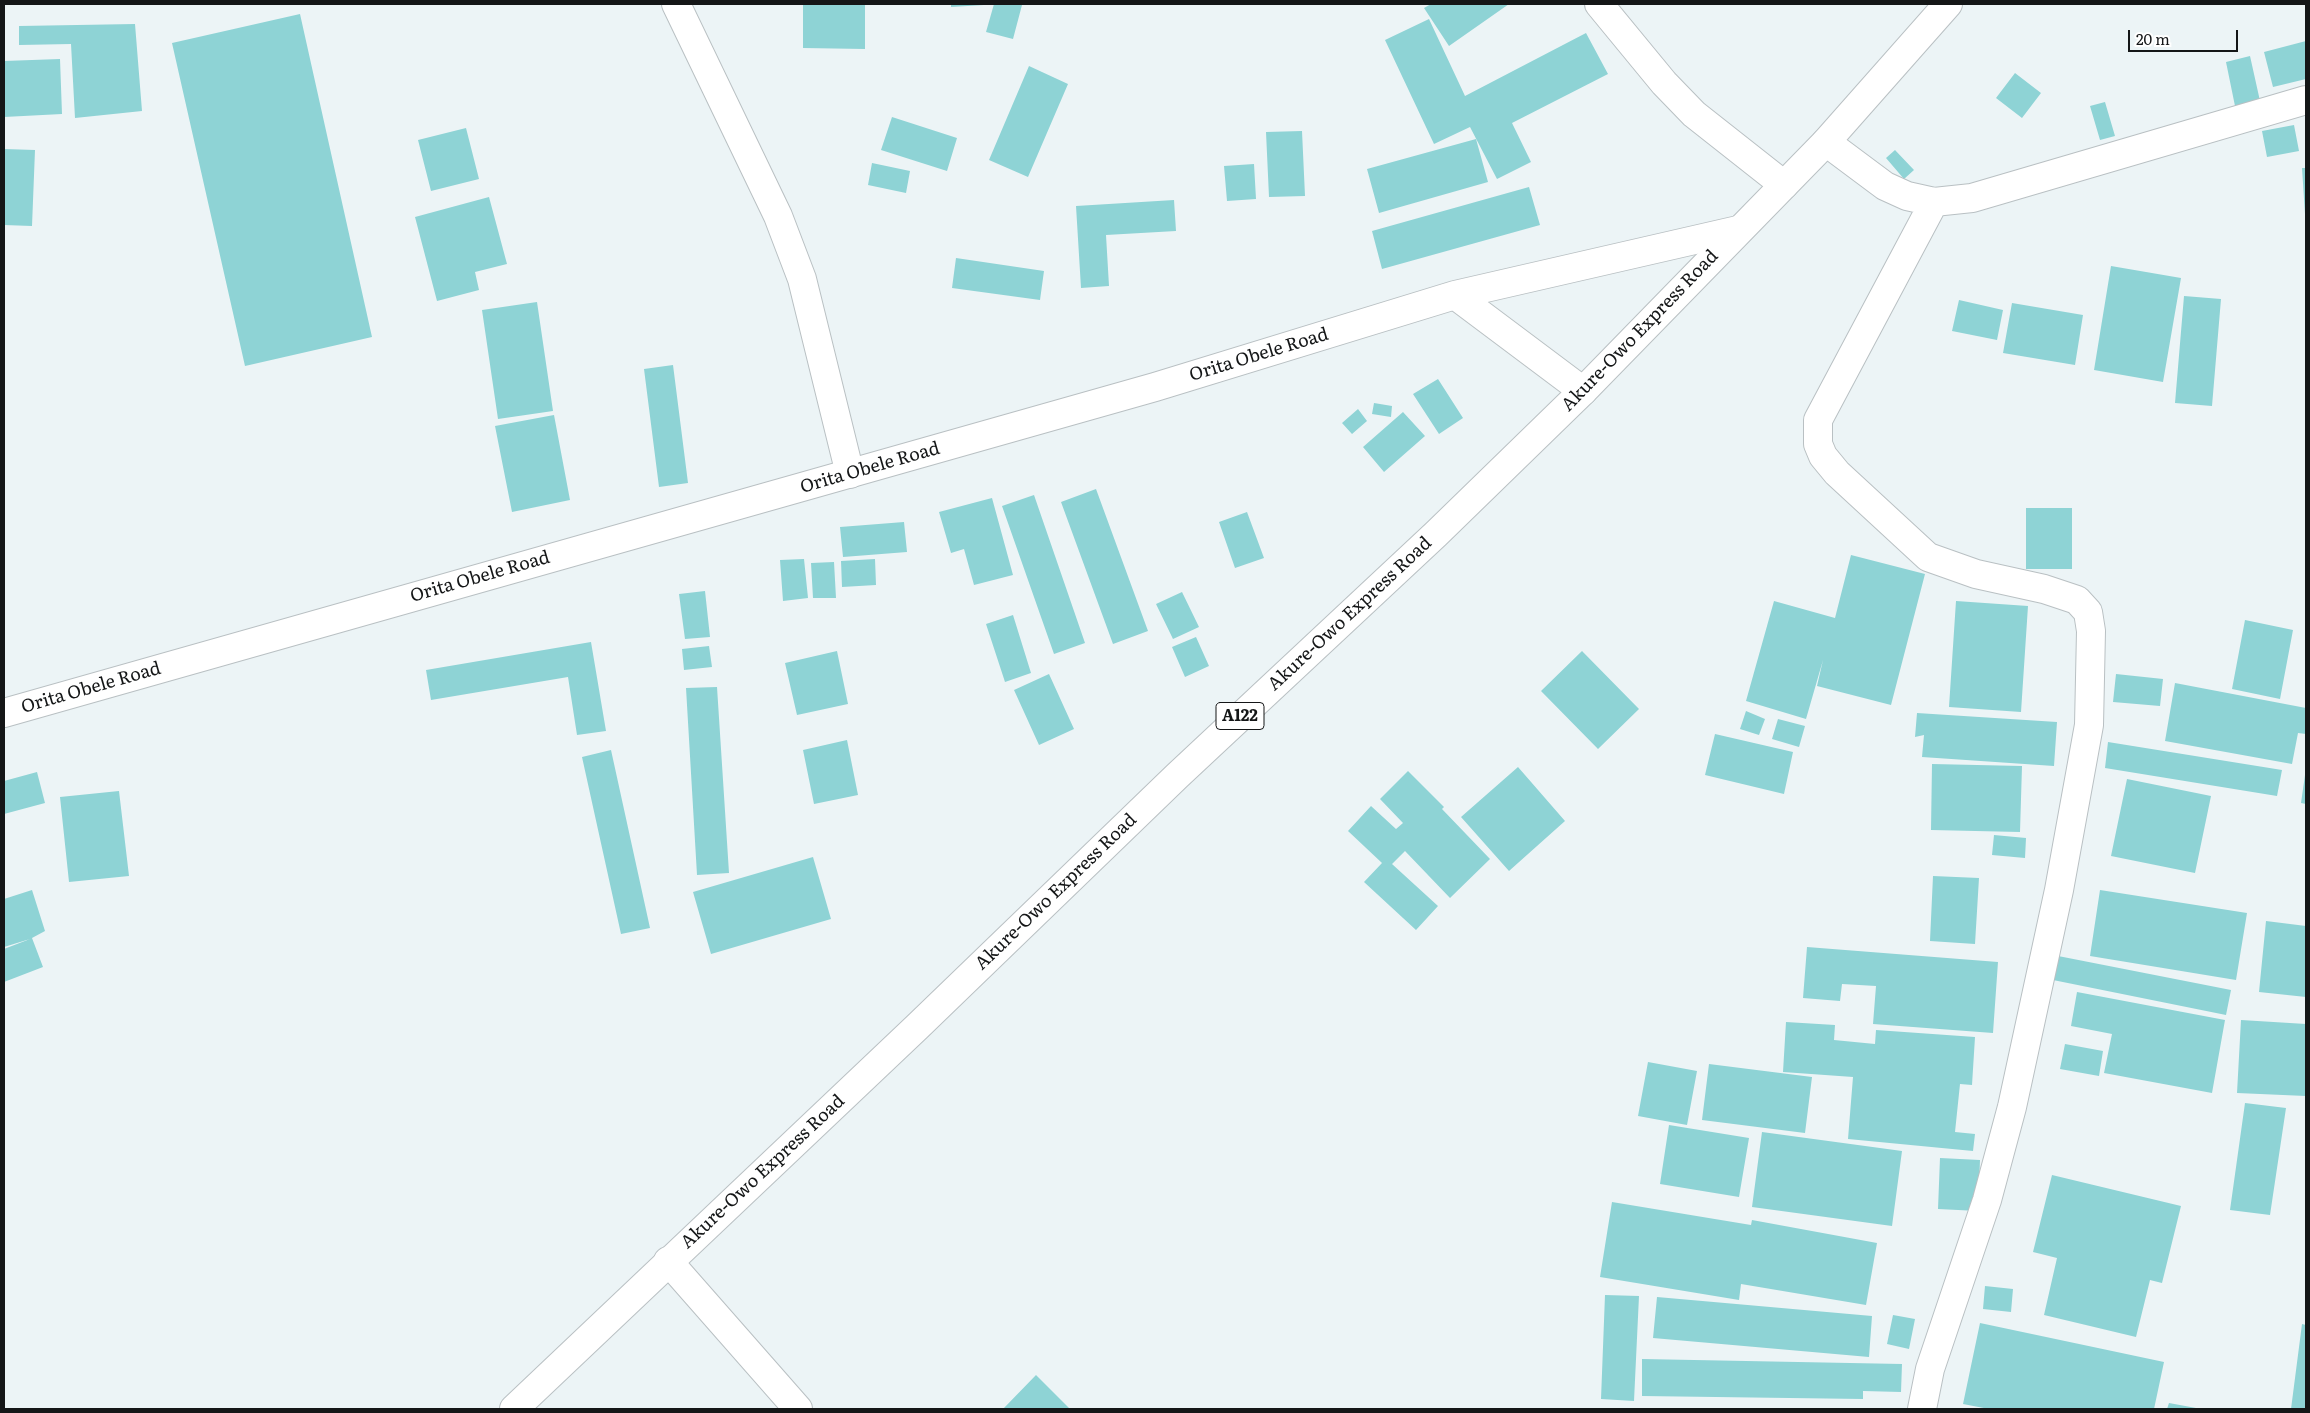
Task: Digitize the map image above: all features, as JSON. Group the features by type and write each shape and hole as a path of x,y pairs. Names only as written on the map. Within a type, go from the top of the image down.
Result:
{"main road":[{"path":"676,4 778,216 802,279 850,474"},
{"path":"1599,4 1664,83 1694,114 1784,185"},
{"name":"Akure-Owo Express Road","path":"514,1409 917,1027 1170,782 1436,534 1583,390 1826,142 1948,4"},
{"path":"1826,142 1885,186 1907,196 1934,202 1972,198 2306,100"},
{"path":"1922,1409 1930,1369 1987,1200 2016,1088 2059,890 2089,725 2091,631 2088,612 2077,600 2044,589 1976,574 1928,557 1837,473 1823,456 1818,444 1818,420 1934,202"},
{"name":"Orita Obele Road","path":"4,713 1155,387 1455,295 1738,230"},
{"path":"1455,295 1583,390"},
{"path":"668,1261 798,1409"}],"building":[{"path":"803,4 865,4 865,49 803,48"},
{"path":"951,4 984,4 984,5 951,7"},
{"path":"994,4 1022,5 1013,39 986,32"},
{"path":"1431,4 1509,4 1449,46 1424,8"},
{"path":"300,14 372,337 245,366 172,43"},
{"path":"1429,19 1465,96 1586,33 1608,74 1512,123 1531,162 1497,179 1470,127 1434,144 1385,40"},
{"path":"135,24 142,111 75,118 71,44 19,45 19,26"},
{"path":"2306,41 2306,79 2273,87 2264,52"},
{"path":"2250,56 2260,101 2235,106 2226,62"},
{"path":"60,59 62,114 4,117 4,61"},
{"path":"1029,66 1068,84 1028,177 989,160"},
{"path":"2015,73 2041,93 2022,118 1996,98"},
{"path":"2105,102 2115,136 2100,140 2090,106"},
{"path":"892,117 957,138 947,171 881,150"},
{"path":"2294,125 2299,151 2267,157 2262,131"},
{"path":"466,128 479,179 431,191 418,140"},
{"path":"1302,131 1305,196 1269,197 1266,132"},
{"path":"1476,139 1488,182 1379,213 1367,169"},
{"path":"4,149 35,150 32,226 4,225"},
{"path":"1895,150 1914,170 1904,179 1886,158"},
{"path":"872,163 910,171 906,193 868,185"},
{"path":"1254,164 1256,199 1227,201 1224,166"},
{"path":"2302,168 2306,168 2306,214 2305,214"},
{"path":"1529,187 1540,225 1382,269 1372,231"},
{"path":"489,197 507,264 475,272 479,290 437,301 415,217"},
{"path":"1174,200 1176,231 1106,235 1109,286 1081,288 1076,206"},
{"path":"956,258 1044,271 1040,300 952,288"},
{"path":"2111,266 2181,278 2163,382 2094,370"},
{"path":"2184,296 2221,299 2212,406 2175,403"},
{"path":"1959,300 2003,310 1997,340 1952,331"},
{"path":"537,302 553,411 498,419 482,310"},
{"path":"2012,303 2083,315 2075,365 2003,353"},
{"path":"673,365 688,483 659,487 644,369"},
{"path":"1438,379 1463,418 1439,434 1413,394"},
{"path":"1374,403 1392,406 1391,417 1372,414"},
{"path":"1358,409 1367,421 1352,434 1342,423"},
{"path":"1403,412 1425,436 1384,472 1363,447"},
{"path":"554,415 570,500 512,512 495,426"},
{"path":"1096,489 1148,631 1113,644 1061,502"},
{"path":"1034,495 1085,643 1054,654 1002,506"},
{"path":"992,498 1013,575 974,585 964,549 951,553 939,512"},
{"path":"2026,508 2072,508 2072,569 2026,569"},
{"path":"1247,512 1264,558 1235,568 1219,522"},
{"path":"904,522 907,552 843,557 840,527"},
{"path":"1851,555 1925,574 1891,705 1817,686 1823,660 1806,719 1746,701 1774,601 1835,618"},
{"path":"804,559 808,598 783,601 780,560"},
{"path":"875,559 876,585 842,587 841,561"},
{"path":"834,562 836,598 813,598 811,563"},
{"path":"705,591 710,637 685,639 679,594"},
{"path":"1182,592 1199,627 1173,639 1156,604"},
{"path":"1956,601 2028,606 2021,712 1949,707"},
{"path":"1013,615 1031,673 1005,682 986,624"},
{"path":"2245,620 2293,630 2280,699 2232,689"},
{"path":"1196,637 1209,666 1185,677 1172,647"},
{"path":"591,642 606,731 577,735 568,677 431,700 426,670"},
{"path":"709,646 712,667 684,670 682,649"},
{"path":"837,651 848,704 797,715 785,663"},
{"path":"1582,651 1639,709 1598,749 1541,691"},
{"path":"1049,674 1074,729 1039,745 1014,690"},
{"path":"2116,674 2163,679 2160,706 2113,702"},
{"path":"2175,683 2306,708 2306,734 2298,733 2292,764 2165,741"},
{"path":"717,687 729,873 697,875 686,688"},
{"path":"1746,711 1765,719 1759,735 1740,729"},
{"path":"1917,713 2057,722 2054,766 1922,757 1924,735 1915,737"},
{"path":"1778,719 1805,726 1799,747 1772,739"},
{"path":"1715,734 1793,752 1784,794 1705,775"},
{"path":"847,740 858,795 814,804 803,750"},
{"path":"2108,742 2282,770 2277,796 2105,768"},
{"path":"611,750 650,928 621,934 582,757"},
{"path":"1932,764 2022,766 2020,832 1931,830"},
{"path":"1518,767 1565,821 1509,871 1461,817"},
{"path":"1408,771 1444,807 1442,809 1490,859 1450,898 1405,851 1392,864 1438,906 1416,930 1364,882 1382,863 1348,831 1371,806 1396,829 1403,823 1380,799"},
{"path":"37,772 45,803 4,814 4,781"},
{"path":"2306,775 2306,804 2301,803"},
{"path":"2127,779 2211,796 2195,873 2111,856"},
{"path":"119,791 129,876 69,882 60,797"},
{"path":"1994,835 2026,838 2025,858 1992,855"},
{"path":"813,857 831,919 711,954 693,892"},
{"path":"1933,876 1979,878 1975,944 1930,941"},
{"path":"32,890 45,931 32,938 43,967 4,982 4,949 30,939 4,947 4,899"},
{"path":"2100,890 2247,913 2236,980 2090,956"},
{"path":"2266,921 2306,926 2306,997 2259,992"},
{"path":"1807,947 1998,962 1993,1033 1873,1024 1876,986 1842,984 1840,1001 1803,998"},
{"path":"2053,955 2231,990 2226,1015 2048,979"},
{"path":"2077,992 2225,1020 2212,1093 2104,1073 2112,1034 2071,1026"},
{"path":"2241,1020 2306,1024 2306,1096 2237,1093"},
{"path":"1786,1022 1835,1025 1834,1040 1875,1044 1876,1030 1975,1037 1972,1085 1960,1084 1955,1132 1975,1134 1973,1151 1848,1139 1853,1077 1783,1072"},
{"path":"2065,1044 2103,1051 2099,1076 2060,1069"},
{"path":"1648,1062 1697,1071 1687,1125 1638,1116"},
{"path":"1709,1064 1812,1077 1805,1133 1702,1120"},
{"path":"2245,1103 2286,1108 2270,1215 2230,1210"},
{"path":"1669,1125 1749,1138 1739,1197 1660,1184"},
{"path":"1762,1132 1902,1151 1892,1226 1752,1207"},
{"path":"1940,1158 1980,1160 1978,1211 1938,1209"},
{"path":"2052,1175 2181,1206 2162,1283 2150,1280 2136,1337 2044,1315 2057,1258 2033,1252"},
{"path":"1612,1202 1751,1225 1752,1220 1877,1243 1866,1305 1741,1284 1739,1300 1600,1277"},
{"path":"1985,1286 2013,1289 2011,1312 1983,1309"},
{"path":"1605,1295 1639,1296 1634,1401 1601,1399"},
{"path":"1657,1297 1872,1316 1869,1357 1653,1338"},
{"path":"1893,1315 1915,1319 1909,1349 1887,1344"},
{"path":"1980,1323 2164,1362 2154,1409 1989,1409 1963,1404"},
{"path":"2302,1324 2306,1325 2306,1409 2291,1409"},
{"path":"1642,1359 1902,1364 1901,1392 1863,1391 1863,1399 1642,1396"},
{"path":"1036,1375 1070,1409 1003,1409"},
{"path":"2169,1403 2196,1408 2196,1409 2167,1409"}]}
